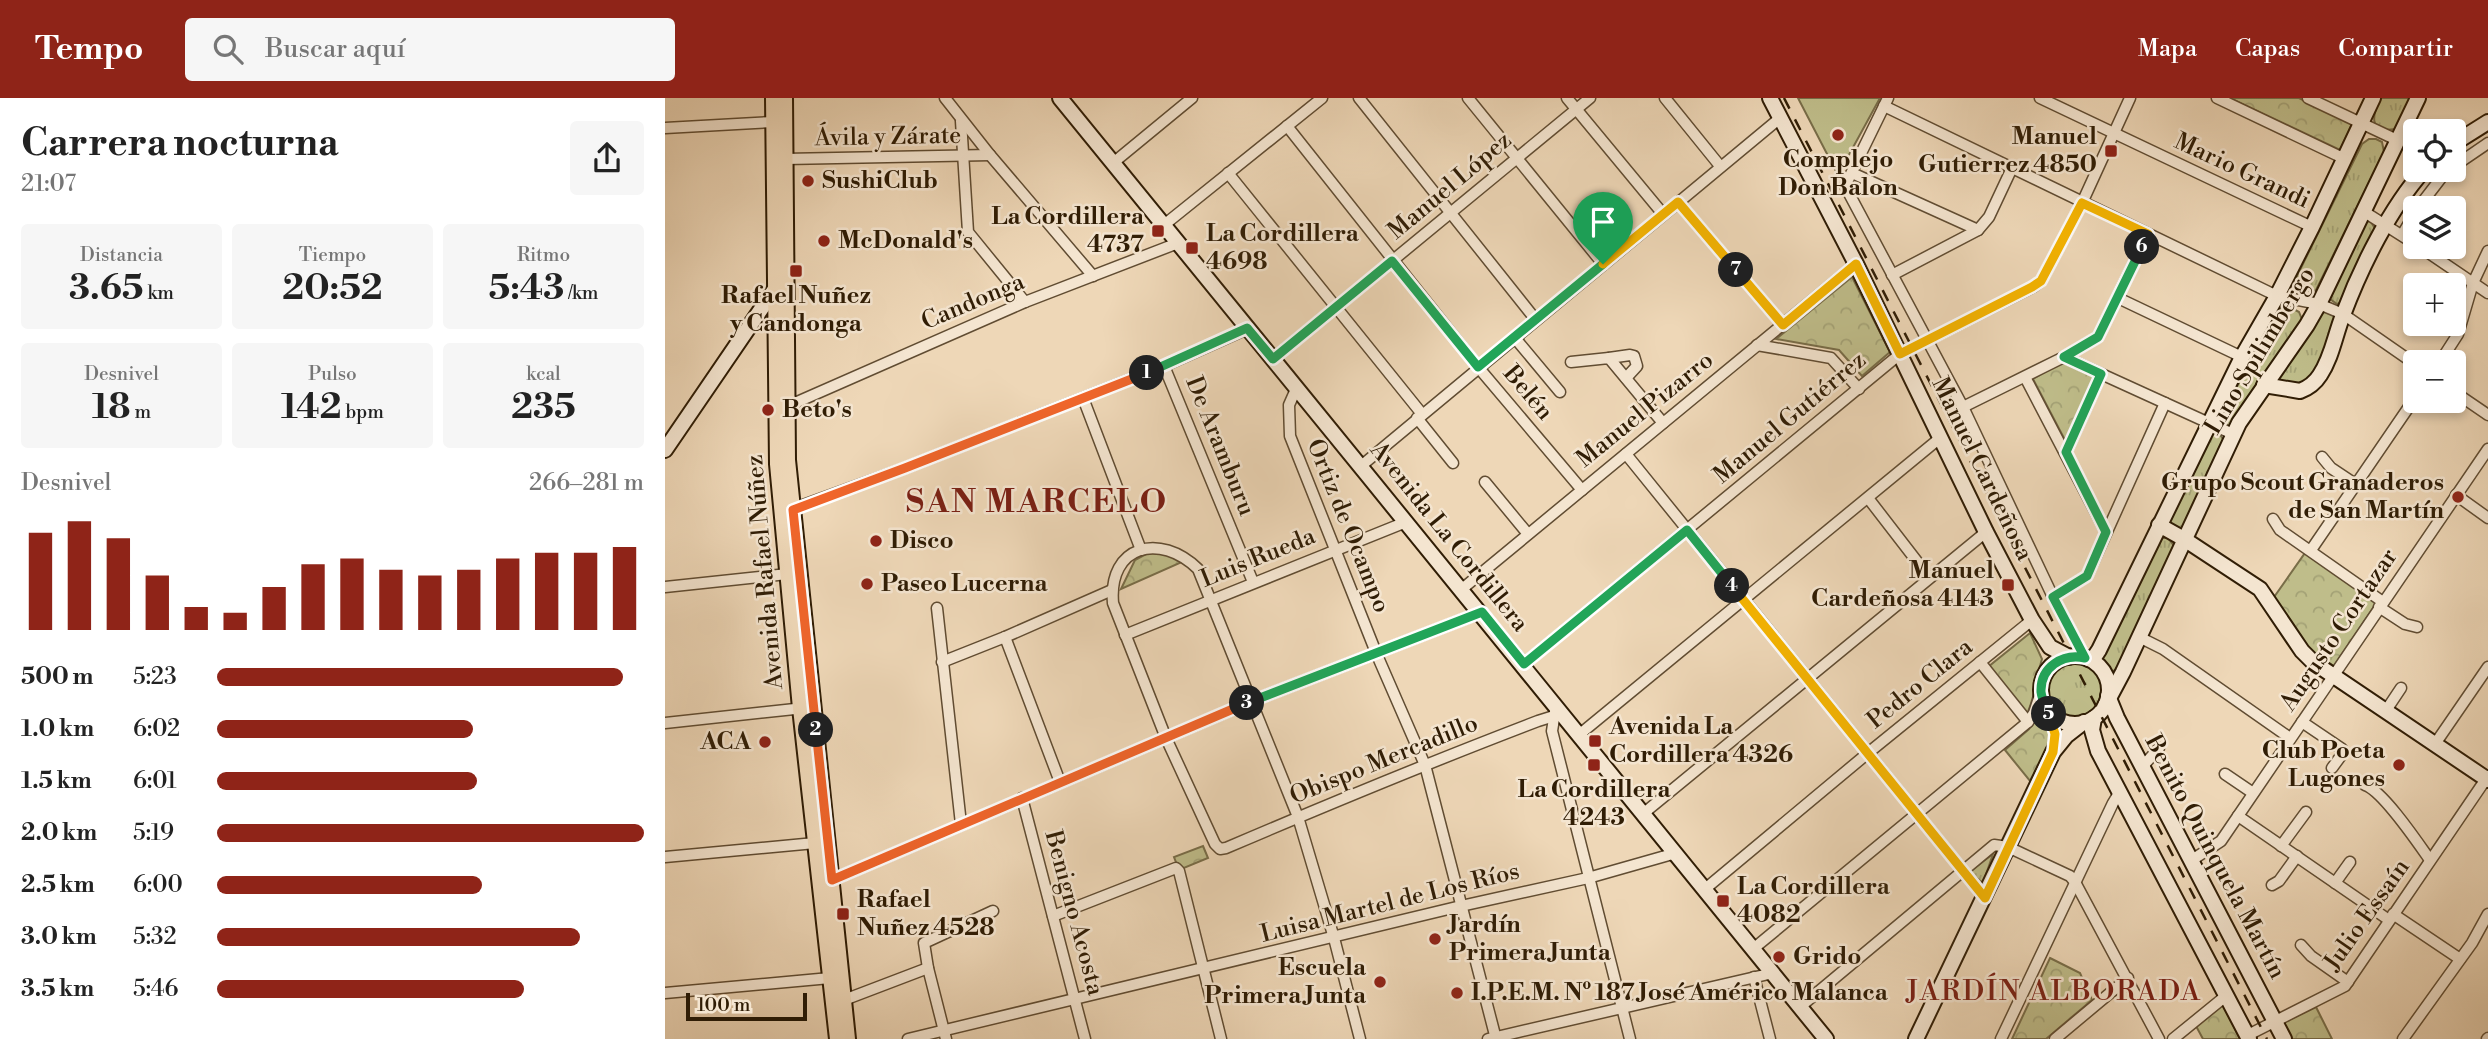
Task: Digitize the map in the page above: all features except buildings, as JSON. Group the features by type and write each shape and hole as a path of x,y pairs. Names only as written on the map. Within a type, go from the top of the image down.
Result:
{"main road":[{"name":"Avenida Rafael Núñez","path":"773,98 776,429 807,707 815,843 837,1039"},
{"name":"Avenida Rafael Núñez","path":"785,98 787,574 832,880 848,1039"},
{"name":"Manuel Cardeñosa","path":"1770,98 1856,264 1986,532 2040,635 2046,654 2045,674"},
{"name":"Lino Spilimbergo","path":"2087,658 2095,656 2099,650 2242,357 2312,227 2373,98"},
{"name":"Lino Spilimbergo","path":"1916,1039 2053,752 2079,722 2108,699 2233,434 2319,304 2418,98"},
{"name":"Avenida La Cordillera","path":"1062,99 1482,612 1558,712 1580,734 1826,1039"},
{"path":"2466,136 2488,122"},
{"path":"2264,385 2300,391 2317,381 2331,352 2343,314 2385,224 2414,182"},
{"path":"665,450 787,274"},
{"path":"2159,526 2184,539 2260,589 2302,651 2333,677 2487,778"},
{"name":"Manuel Cardeñosa","path":"2040,635 2050,647 2069,657"},
{"path":"2041,692 2045,674 2056,662 2069,657 2087,658 2104,672 2108,683 2108,699"},
{"name":"Lino Spilimbergo","path":"2041,692 2055,734 2053,752"},
{"name":"Benito Quinquela Martín","path":"2108,699 2284,1039"},
{"name":"Lino Spilimbergo","path":"2048,709 2079,722"},
{"path":"2079,722 2092,730 2098,751"},
{"path":"2079,722 2098,751 2248,1037"}],"street":[{"path":"945,98 1093,275"},
{"path":"1113,163 1192,98"},
{"path":"1164,225 1322,98"},
{"path":"1359,98 1536,320"},
{"path":"1468,98 1603,264"},
{"path":"1567,98 1663,214"},
{"name":"Manuel López","path":"1273,359 1590,98"},
{"path":"1665,98 1720,166"},
{"name":"Mario Grandi","path":"2040,98 2312,227"},
{"name":"Manuel Gutiérrez","path":"1524,664 1900,354 2041,281 2082,203 2130,98"},
{"path":"2217,98 2345,159"},
{"path":"2308,98 2397,141"},
{"path":"2087,658 2053,597 1963,407 1845,186 1886,102 2082,203 2277,296 2319,304 2343,314 2403,356"},
{"path":"1361,466 1780,118"},
{"path":"961,120 968,232 1025,302"},
{"path":"665,128 773,122"},
{"name":"Belén","path":"1287,126 1392,261 1582,490"},
{"path":"2466,159 2488,143"},
{"name":"Ávila y Zárate","path":"785,159 963,158 990,155"},
{"path":"1892,275 1978,230 1989,217 2013,168"},
{"path":"1229,173 1337,308 1453,463"},
{"path":"1852,173 1978,230"},
{"path":"2427,196 2438,182"},
{"path":"1678,202 1783,325"},
{"path":"2363,211 2402,235"},
{"path":"1963,407 2064,357 2098,337 2148,234"},
{"name":"Candonga","path":"788,406 1025,302 1178,243"},
{"path":"2446,350 2462,325 2473,283 2488,251"},
{"path":"2438,259 2488,293"},
{"name":"Manuel Pizarro","path":"1462,589 1856,264"},
{"path":"2118,298 2242,357"},
{"path":"787,510 893,473 1164,366 1247,328"},
{"path":"1515,338 1560,392"},
{"path":"1757,345 1831,358 1859,389"},
{"path":"1571,362 1634,356 1637,366 1626,378"},
{"path":"2064,357 2233,434"},
{"path":"1609,358 1663,423"},
{"name":"De Aramburu","path":"1164,366 1253,582"},
{"path":"2066,452 2101,374"},
{"path":"2025,377 2106,532"},
{"name":"Ortiz de Ocampo","path":"1297,387 1288,412 1290,436 1334,550 1425,765 1493,1038"},
{"path":"1083,398 1141,550"},
{"path":"2466,400 2488,415"},
{"path":"2053,597 2087,576 2165,403"},
{"path":"2311,550 2405,413"},
{"path":"1580,734 1940,438"},
{"name":"Augusto Cortazar","path":"2192,860 2219,843 2488,449"},
{"path":"1626,454 1985,898"},
{"path":"2322,457 2331,468 2355,484"},
{"path":"1485,482 1528,534"},
{"path":"2456,495 2488,517"},
{"path":"1868,498 1929,577"},
{"path":"2273,519 2280,530 2311,550 2405,624 2417,626"},
{"name":"Luis Rueda","path":"1125,635 1406,522"},
{"path":"1644,813 1986,532"},
{"path":"1166,738 1113,603 1112,590 1118,569 1133,554 1158,547 1172,550 1189,560 1198,569 1211,600 1298,817 1334,938 1360,1039"},
{"path":"665,587 787,574"},
{"path":"942,662 1112,590"},
{"path":"937,608 961,824"},
{"path":"832,880 1252,701 1482,612"},
{"name":"Pedro Clara","path":"1705,889 2032,620"},
{"path":"2139,636 2163,649 2290,738"},
{"path":"1005,637 1060,782"},
{"path":"1980,662 2028,722"},
{"path":"2435,744 2487,671"},
{"path":"2385,712 2402,688"},
{"path":"1753,949 2028,722 2041,692"},
{"path":"665,723 807,707"},
{"path":"1558,712 1552,731 1630,1039"},
{"name":"Obispo Mercadillo","path":"1166,738 1215,844 1220,849 1558,712"},
{"path":"2302,722 2342,749 2343,753 2332,768"},
{"path":"2143,766 2159,748"},
{"path":"2225,774 2253,793"},
{"name":"Julio Essaín","path":"2248,1037 2339,990 2348,982 2487,778"},
{"path":"2365,785 2372,787 2430,860"},
{"path":"2001,1039 2119,793"},
{"name":"Benigno Acosta","path":"1023,798 1085,1039"},
{"path":"2281,846 2306,812"},
{"path":"2238,816 2335,883 2460,959"},
{"path":"665,857 815,843"},
{"path":"1800,1007 1994,845 2008,847 2070,876 2159,1039"},
{"name":"Luisa Martel de Los Ríos","path":"908,1039 945,1035 1075,999 1588,878 1676,853"},
{"path":"2272,885 2283,877 2297,856"},
{"path":"2335,883 2350,862"},
{"path":"1053,916 1176,868 1179,871 1221,1039"},
{"path":"945,1035 928,968 924,948 926,941 993,911"},
{"path":"2403,1039 2483,926 2488,914"},
{"path":"2301,945 2311,956 2348,982"},
{"path":"844,1000 928,968"},
{"path":"1493,1038 1773,973"},
{"path":"1754,976 1770,1039"},
{"path":"665,993 830,978"},
{"path":"2055,1039 2128,978"},
{"path":"2173,1039 2227,995"}],"green space":[{"name":"Complejo Don Balon","path":"1798,98 1880,98 1839,177"},
{"path":"2230,98 2299,98 2352,124 2340,150"},
{"path":"2380,98 2412,98 2395,129 2386,130 2376,126 2374,116"},
{"path":"2369,139 2382,142 2384,152 2316,290 2311,292 2296,285 2295,280 2362,144"},
{"path":"2371,222 2376,230 2342,302 2337,304 2328,294 2363,223"},
{"path":"1852,277 1890,352 1862,376 1839,350 1776,339"},
{"path":"2288,306 2299,312 2303,322 2234,423 2227,427 2220,424 2220,419 2277,310"},
{"path":"2325,311 2338,318 2320,369 2306,383 2297,386 2275,382 2318,314"},
{"path":"2063,362 2096,377 2066,442 2033,379"},
{"path":"2211,433 2221,436 2224,441 2183,528 2180,529 2170,525 2168,520"},
{"path":"2161,538 2168,538 2174,546 2122,666 2106,671 2101,657"},
{"path":"1148,553 1167,554 1182,562 1121,589 1135,560"},
{"path":"2305,553 2377,602 2334,666 2306,648 2272,600"},
{"path":"2030,633 2042,659 2026,716 1988,667"},
{"path":"2070,662 2080,662 2095,670 2101,679 2101,701 2095,710 2080,718 2070,718 2052,706 2047,695 2047,685 2059,667"},
{"path":"2039,713 2046,720 2049,736 2044,755 2030,781 2005,750 2029,729"},
{"path":"1203,846 1208,858 1179,870 1174,857"},
{"path":"1993,854 1983,883 1969,872"},
{"path":"2050,958 2080,973 2092,1000 2046,1039 2012,1039"},
{"path":"2223,1005 2240,1039 2203,1039 2196,1026"},
{"path":"2316,1007 2332,1039 2291,1039 2283,1023"}],"railway":[{"path":"1784,98 2267,1039"}],"place":[{"name":"Complejo Don Balon","path":"1838,135"},
{"name":"Manuel Gutierrez 4850","path":"2111,151"},
{"name":"SushiClub","path":"808,181"},
{"name":"La Cordillera 4737","path":"1158,231"},
{"name":"McDonald's","path":"824,241"},
{"name":"La Cordillera 4698","path":"1192,248"},
{"name":"Rafael Nuñez y Candonga","path":"796,271"},
{"name":"Beto's","path":"768,410"},
{"name":"Grupo Scout Granaderos de San Martín","path":"2458,497"},
{"name":"Disco","path":"876,541"},
{"name":"Paseo Lucerna","path":"867,584"},
{"name":"Manuel Cardeñosa 4143","path":"2008,585"},
{"name":"Avenida La Cordillera 4326","path":"1595,741"},
{"name":"ACA","path":"765,742"},
{"name":"La Cordillera 4243","path":"1594,765"},
{"name":"Club Poeta Lugones","path":"2399,765"},
{"name":"La Cordillera 4082","path":"1723,901"},
{"name":"Rafael Nuñez 4528","path":"843,914"},
{"name":"Jardín Primera Junta","path":"1435,939"},
{"name":"Grido","path":"1779,957"},
{"name":"Escuela Primera Junta","path":"1380,982"},
{"name":"I.P.E.M. Nº 187 José Américo Malanca","path":"1457,993"}],"district":[{"name":"SAN MARCELO","path":"1037,502"},
{"name":"JARDÍN ALBORADA","path":"2054,991"}],"route":[{"path":"1678,202 1783,325 1856,264 1900,354 2041,281 2082,203 2148,234 2103,330 2091,343 2064,357 2101,374 2066,452 2106,532 2087,576 2053,597 2085,658 2072,656 2062,659 2053,664 2045,674 2041,692 2054,729 2053,752 1985,898 1687,530 1524,664 1482,612 1252,701 832,880 793,510 1164,366 1247,328 1273,359 1392,261 1478,367 1603,264 1678,202"}]}
